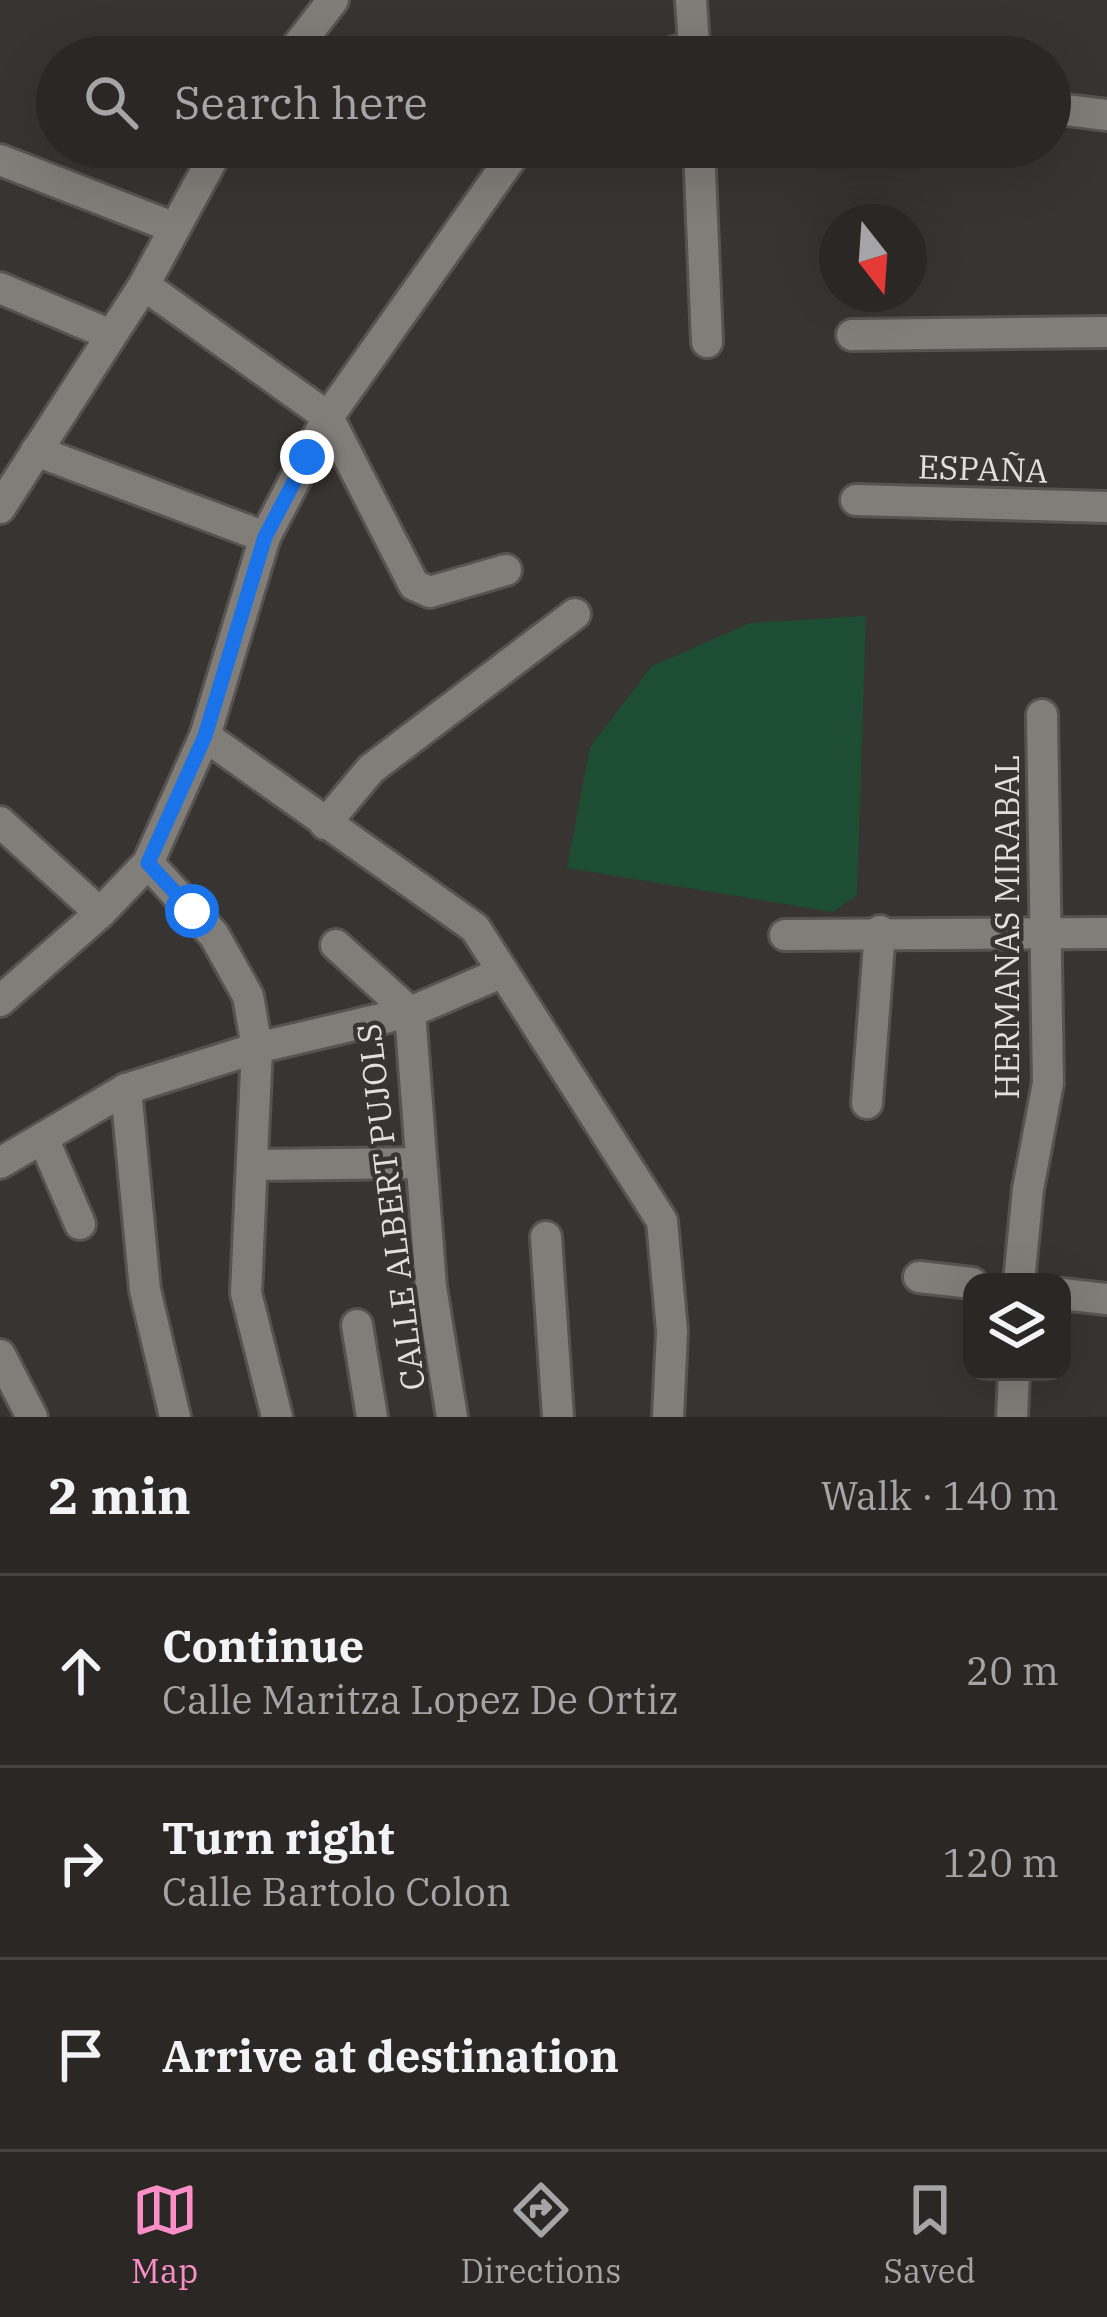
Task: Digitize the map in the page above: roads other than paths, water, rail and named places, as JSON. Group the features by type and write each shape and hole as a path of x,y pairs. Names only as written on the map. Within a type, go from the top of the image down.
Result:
{"street":[{"path":"305,36 333,0"},
{"path":"692,0 693,36"},
{"path":"1071,110 1107,115"},
{"path":"0,160 175,228"},
{"path":"0,508 144,285 208,168"},
{"path":"0,1000 100,913 148,863 205,736 265,537 328,417 504,168"},
{"path":"700,168 707,342"},
{"path":"144,285 328,417 414,585 430,592 506,570"},
{"path":"0,288 111,335"},
{"path":"852,335 1107,332"},
{"path":"36,451 265,537"},
{"name":"ESPAÑA","path":"856,500 1107,507"},
{"path":"325,824 371,769 574,614"},
{"name":"HERMANAS MIRABAL","path":"1020,1273 1028,1189 1048,1083 1042,715"},
{"path":"205,736 475,928 662,1221 672,1331 668,1417"},
{"path":"0,822 100,913"},
{"path":"148,863 214,935 248,996 257,1048 246,1293 277,1417"},
{"path":"867,1103 880,932"},
{"path":"785,934 1107,933"},
{"name":"CALLE ALBERT PUJOLS","path":"336,945 410,1012 431,1287 452,1417"},
{"path":"0,1163 126,1089 257,1048 410,1012 501,973"},
{"path":"126,1089 145,1290 175,1417"},
{"path":"43,1138 80,1224"},
{"path":"252,1165 421,1163"},
{"path":"546,1237 558,1417"},
{"path":"919,1277 963,1282"},
{"path":"1071,1295 1107,1300"},
{"path":"357,1324 372,1417"},
{"path":"0,1355 32,1417"},
{"path":"1012,1417 1014,1381"}]}
